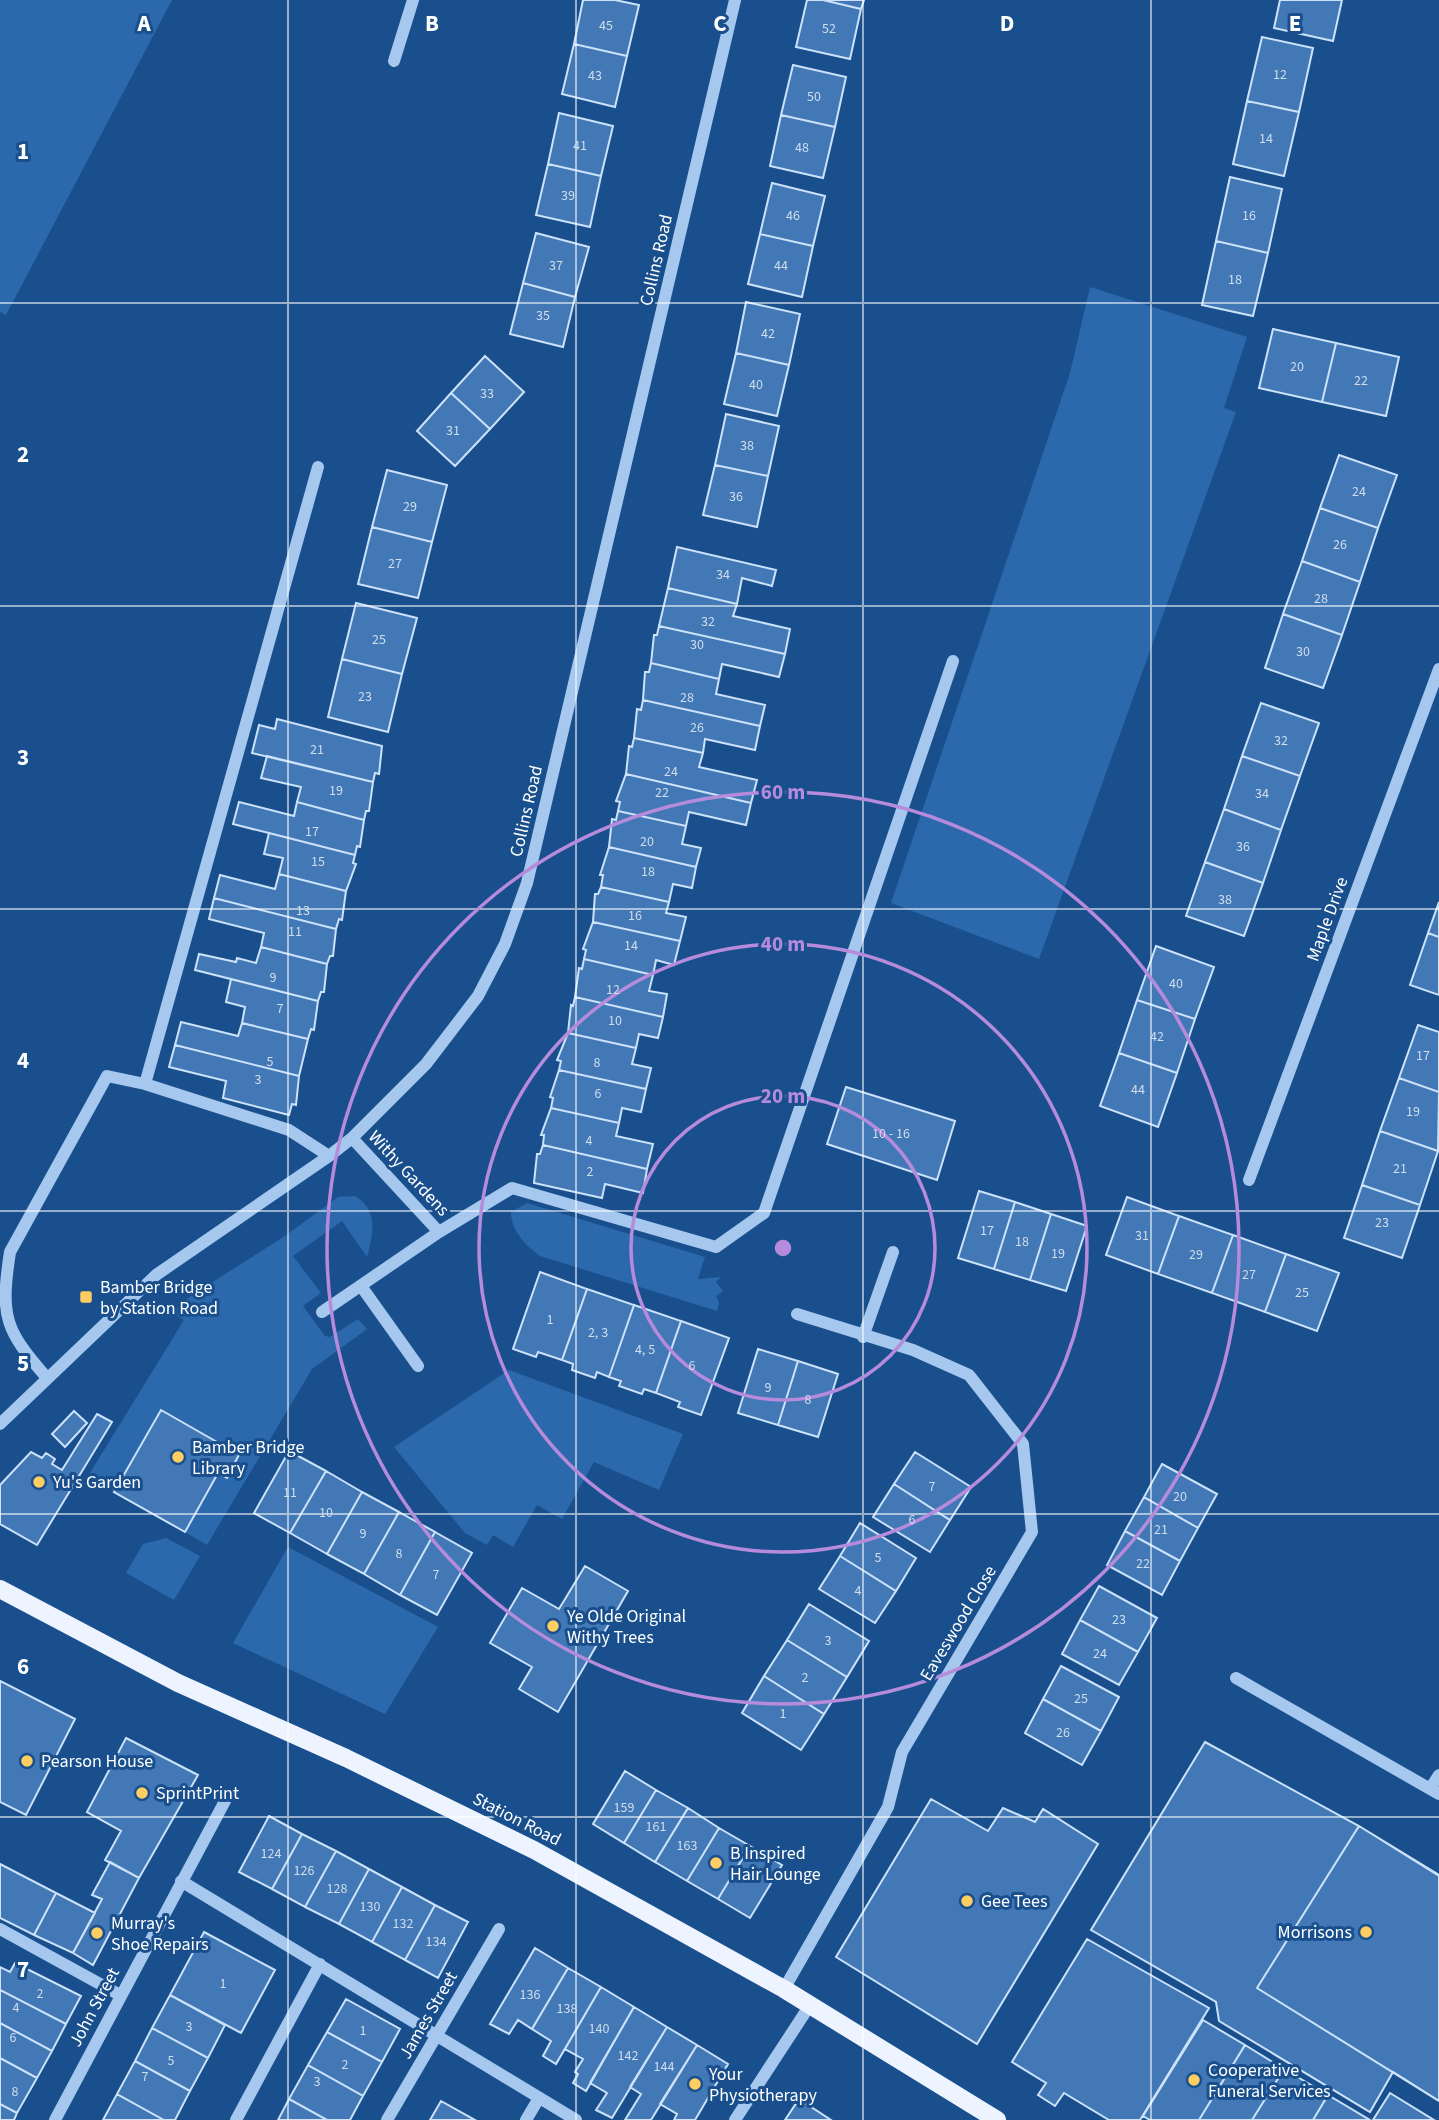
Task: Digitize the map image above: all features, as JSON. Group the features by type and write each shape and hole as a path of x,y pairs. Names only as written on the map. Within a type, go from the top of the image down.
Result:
{"main road":[{"name":"Station Road","path":"0,1589 178,1682 346,1758 534,1850 784,1989 997,2120"}],"street":[{"path":"394,61 413,0"},
{"name":"Collins Road","path":"0,1424 156,1275 352,1138 426,1064 478,996 505,944 527,883 735,0"},
{"path":"145,1084 318,467"},
{"name":"Withy Gardens","path":"322,1312 439,1232 512,1188 716,1247 764,1213 953,661"},
{"name":"Maple Drive","path":"1249,1180 1439,669"},
{"path":"47,1378 16,1342 2,1315 2,1282 10,1252 107,1076 145,1084 289,1130 329,1156"},
{"name":"Withy Gardens","path":"352,1138 439,1232"},
{"path":"863,1336 893,1252"},
{"path":"361,1286 418,1366"},
{"name":"Eaveswood Close","path":"784,1989 888,1807 902,1752 1032,1532 1023,1444 970,1375 913,1350 797,1314"},
{"path":"1236,1678 1434,1791 1439,1774"},
{"name":"John Street","path":"55,2120 225,1801"},
{"path":"181,1881 576,2120"},
{"path":"0,1929 120,1995"},
{"name":"James Street","path":"387,2120 499,1929"},
{"path":"236,2120 320,1964"},
{"path":"735,2120 810,2005"},
{"path":"526,2120 539,2098"}],"shaded area":[{"path":"0,0 172,0 6,315 0,312"},
{"path":"1090,287 1247,337 1224,408 1236,412 1039,959 891,903 1070,373"},
{"path":"355,1196 368,1208 371,1216 372,1232 367,1257 342,1221 293,1256 321,1293 303,1306 325,1336 330,1337 358,1319 367,1329 312,1369 207,1545 185,1532 218,1473 227,1478 242,1449 234,1445 231,1450 161,1410 114,1492 88,1476 184,1320 172,1313 183,1301 285,1236 338,1197"},
{"path":"527,1203 705,1257 698,1279 721,1277 716,1282 723,1291 716,1296 719,1302 717,1311 540,1256 520,1237 512,1219 511,1212"},
{"path":"509,1370 683,1434 659,1490 594,1462 562,1519 537,1505 513,1547 493,1535 487,1545 465,1533 394,1447"},
{"path":"166,1538 200,1556 174,1600 126,1573 143,1544"},
{"path":"288,1547 438,1627 385,1714 233,1643"}],"building":[{"path":"583,0 615,0 639,5 627,56 574,44"},
{"path":"807,0 823,0 861,9 850,59 796,47"},
{"path":"823,0 864,0 861,9"},
{"path":"1280,0 1342,0 1333,41 1274,28"},
{"path":"1262,37 1313,48 1299,112 1247,101"},
{"path":"574,44 627,56 615,107 562,94"},
{"path":"793,65 846,77 835,127 781,115"},
{"path":"1247,101 1299,112 1284,176 1233,164"},
{"path":"559,113 613,126 601,176 548,164"},
{"path":"781,115 835,127 823,178 770,166"},
{"path":"548,164 601,176 590,227 536,215"},
{"path":"1230,177 1282,189 1268,253 1216,241"},
{"path":"772,183 825,196 813,246 760,234"},
{"path":"536,233 589,247 575,297 523,283"},
{"path":"760,234 813,246 802,297 748,284"},
{"path":"1216,241 1268,253 1253,316 1202,305"},
{"path":"523,283 575,297 563,347 510,334"},
{"path":"746,302 800,314 789,365 736,353"},
{"path":"1273,329 1336,343 1322,402 1259,388"},
{"path":"1336,343 1399,357 1386,416 1322,402"},
{"path":"736,353 789,365 777,416 724,404"},
{"path":"485,356 524,392 490,429 451,393"},
{"path":"451,393 490,429 455,466 417,431"},
{"path":"726,414 779,426 768,476 715,465"},
{"path":"1339,455 1397,475 1378,528 1320,508"},
{"path":"715,465 768,476 757,527 703,515"},
{"path":"387,470 447,485 432,542 372,527"},
{"path":"1320,508 1378,528 1360,582 1302,561"},
{"path":"372,527 432,542 418,598 358,584"},
{"path":"677,547 776,570 772,586 742,578 737,604 668,588"},
{"path":"1302,561 1360,582 1342,635 1283,614"},
{"path":"668,588 737,604 733,616 790,629 785,654 659,626"},
{"path":"356,603 417,618 402,674 342,659"},
{"path":"1283,614 1342,635 1323,688 1265,668"},
{"path":"659,626 785,654 779,677 722,664 719,679 651,663 654,635 657,635"},
{"path":"342,659 402,674 388,732 328,717"},
{"path":"651,663 719,679 716,694 765,705 760,726 643,700 645,672 649,672"},
{"path":"643,700 760,726 755,750 705,739 703,753 634,738 637,709 641,710"},
{"path":"1261,703 1319,723 1300,776 1242,756"},
{"path":"277,719 382,746 379,774 375,773 373,782 252,753 259,725 275,729"},
{"path":"634,738 703,753 699,767 757,780 751,803 626,774 629,746 632,747"},
{"path":"267,756 373,782 369,811 366,811 364,820 297,802 301,787 261,778"},
{"path":"1242,756 1300,776 1281,830 1224,809"},
{"path":"626,774 751,803 746,825 689,812 686,826 618,811 620,802 616,801"},
{"path":"239,802 294,816 297,802 364,820 360,847 357,846 355,855 233,824"},
{"path":"1224,809 1281,830 1263,883 1205,862"},
{"path":"618,811 686,826 682,844 701,848 696,867 609,847 612,819 616,820"},
{"path":"269,833 355,855 353,863 356,864 346,891 279,874 283,858 264,854"},
{"path":"609,847 696,867 692,888 673,884 669,902 601,887 603,875 600,875"},
{"path":"1205,862 1263,883 1244,936 1186,916"},
{"path":"279,874 346,891 342,920 339,919 336,929 214,898 220,875 275,889"},
{"path":"601,887 669,902 666,913 686,917 680,941 593,922 595,894 598,894"},
{"path":"214,898 336,929 333,956 330,956 327,964 261,947 264,933 209,919"},
{"path":"1439,902 1439,937 1428,933"},
{"path":"593,922 680,941 674,965 656,960 653,975 584,959 586,950 583,949"},
{"path":"1428,933 1439,937 1439,995 1410,985"},
{"path":"1156,946 1214,967 1195,1019 1137,1000"},
{"path":"261,947 327,964 324,992 321,992 318,1001 195,970 199,954 236,962 237,958 256,963"},
{"path":"584,959 653,975 649,991 667,994 663,1017 575,997 579,968 582,969"},
{"path":"231,979 318,1001 314,1030 311,1029 308,1039 242,1023 245,1007 226,1002"},
{"path":"575,997 663,1017 658,1038 639,1034 636,1048 568,1033 571,1005 573,1006"},
{"path":"1137,1000 1195,1019 1177,1073 1119,1053"},
{"path":"181,1022 238,1036 242,1023 308,1039 299,1076 175,1045"},
{"path":"1418,1025 1439,1032 1439,1092 1399,1078"},
{"path":"568,1033 636,1048 632,1064 651,1068 646,1089 559,1070 561,1061 557,1060"},
{"path":"175,1045 299,1076 296,1105 292,1104 289,1115 223,1098 226,1081 169,1067"},
{"path":"1119,1053 1177,1073 1158,1127 1100,1106"},
{"path":"559,1070 646,1089 641,1112 622,1108 619,1123 551,1108 553,1098 550,1097"},
{"path":"1399,1078 1439,1092 1438,1151 1380,1131"},
{"path":"846,1087 955,1121 937,1180 827,1144"},
{"path":"551,1108 619,1123 616,1136 653,1144 647,1169 543,1145 544,1135 541,1135"},
{"path":"1380,1131 1438,1151 1420,1205 1362,1185"},
{"path":"543,1145 647,1169 643,1193 605,1184 602,1198 534,1183 537,1154 540,1154"},
{"path":"1362,1185 1420,1205 1402,1258 1344,1238"},
{"path":"979,1191 1015,1202 994,1269 958,1258"},
{"path":"1127,1197 1179,1216 1158,1274 1106,1255"},
{"path":"1015,1202 1051,1214 1030,1280 994,1269"},
{"path":"1051,1214 1087,1226 1066,1291 1030,1280"},
{"path":"1179,1216 1233,1235 1212,1293 1158,1274"},
{"path":"1233,1235 1286,1254 1265,1312 1212,1293"},
{"path":"1286,1254 1339,1273 1317,1331 1265,1312"},
{"path":"540,1272 587,1289 562,1360 538,1352 536,1357 513,1349"},
{"path":"587,1289 634,1305 609,1377 597,1372 595,1378 572,1370 573,1364 562,1360"},
{"path":"634,1305 681,1321 656,1393 644,1389 642,1394 619,1386 621,1381 609,1377"},
{"path":"681,1321 729,1338 701,1415 678,1407 680,1402 656,1393"},
{"path":"758,1349 798,1361 778,1425 738,1413"},
{"path":"798,1361 838,1374 818,1437 778,1425"},
{"path":"161,1410 231,1450 234,1445 242,1449 227,1478 218,1473 185,1532 114,1492"},
{"path":"74,1411 87,1423 65,1447 52,1434"},
{"name":"Yu's Garden","path":"97,1414 112,1422 37,1545 0,1524 0,1485 31,1452 42,1458 46,1453 55,1459 52,1464 62,1470"},
{"path":"289,1451 326,1471 290,1533 254,1513"},
{"path":"915,1452 971,1487 950,1520 894,1484"},
{"path":"1162,1464 1217,1494 1198,1528 1144,1497"},
{"path":"326,1471 362,1492 327,1554 290,1533"},
{"path":"894,1484 950,1520 930,1552 873,1517"},
{"path":"362,1492 399,1512 364,1574 327,1554"},
{"path":"1144,1497 1198,1528 1180,1561 1125,1531"},
{"path":"399,1512 435,1532 400,1595 364,1574"},
{"path":"860,1523 916,1558 896,1591 840,1556"},
{"path":"1125,1531 1180,1561 1162,1595 1107,1565"},
{"path":"435,1532 472,1553 437,1615 400,1595"},
{"path":"840,1556 896,1591 875,1623 819,1589"},
{"name":"Ye Olde Original Withy Trees","path":"585,1566 628,1591 558,1712 519,1689 532,1667 490,1643 522,1588 559,1609"},
{"path":"1099,1586 1157,1618 1138,1652 1080,1620"},
{"path":"809,1604 869,1641 847,1677 787,1640"},
{"path":"1080,1620 1138,1652 1119,1685 1062,1654"},
{"path":"787,1640 847,1677 824,1714 764,1676"},
{"path":"1061,1666 1119,1697 1101,1731 1043,1699"},
{"path":"764,1676 824,1714 801,1750 742,1713"},
{"name":"Pearson House","path":"0,1681 75,1719 26,1815 0,1802"},
{"path":"1043,1699 1101,1731 1082,1765 1025,1733"},
{"name":"SprintPrint","path":"126,1738 198,1775 139,1878 105,1860 121,1831 87,1812"},
{"path":"1205,1742 1359,1826 1439,1875 1439,2101 1393,2072 1370,2112 1219,2021 1216,2002 1091,1930"},
{"path":"625,1771 656,1790 624,1843 593,1824"},
{"path":"656,1790 688,1808 655,1862 624,1843"},
{"name":"Gee Tees","path":"931,1799 988,1831 1003,1808 1035,1822 1043,1809 1098,1844 977,2044 836,1957"},
{"path":"688,1808 719,1828 687,1881 655,1862"},
{"path":"269,1816 302,1834 272,1889 239,1872"},
{"name":"Morrisons","path":"1359,1826 1439,1876 1439,2101 1257,1988"},
{"path":"719,1828 750,1846 718,1899 687,1881"},
{"path":"302,1834 336,1851 305,1907 272,1889"},
{"path":"750,1846 782,1865 750,1918 718,1899"},
{"path":"336,1851 369,1869 339,1924 305,1907"},
{"name":"Murray's Shoe Repairs","path":"110,1862 139,1878 93,1965 73,1953 102,1899 92,1895"},
{"path":"0,1864 56,1893 34,1935 0,1918"},
{"path":"369,1869 402,1887 372,1942 339,1924"},
{"path":"402,1887 435,1905 405,1960 372,1942"},
{"path":"56,1893 95,1913 73,1953 34,1935"},
{"path":"435,1905 468,1922 438,1978 405,1960"},
{"path":"204,1932 275,1970 241,2033 170,1995"},
{"path":"1087,1939 1209,2008 1140,2120 1109,2120 1064,2093 1055,2106 1038,2095 1046,2083 1012,2062"},
{"path":"535,1948 568,1968 532,2029 518,2020 509,2034 490,2024"},
{"path":"15,1963 81,1996 66,2024 0,1990 0,1967 10,1972"},
{"path":"568,1968 601,1987 556,2064 543,2056 551,2041 532,2029"},
{"path":"601,1987 634,2007 586,2091 573,2083 578,2074 575,2072 583,2059 565,2049"},
{"path":"0,1990 66,2024 52,2051 0,2023"},
{"path":"170,1995 225,2025 208,2058 152,2028"},
{"path":"346,1999 400,2029 382,2062 327,2032"},
{"path":"634,2007 667,2027 612,2118 596,2110 607,2093 590,2083"},
{"name":"Cooperative Funeral Services","path":"1203,2020 1245,2045 1199,2120 1150,2120 1143,2116"},
{"path":"0,2023 52,2051 37,2078 0,2058"},
{"path":"667,2027 697,2045 651,2120 625,2120 641,2094 630,2087"},
{"path":"152,2028 208,2058 190,2091 135,2061"},
{"path":"327,2032 382,2062 363,2096 308,2065"},
{"name":"Your Physiotherapy","path":"697,2045 728,2064 695,2120 674,2120 677,2114 660,2104"},
{"path":"1245,2045 1284,2069 1252,2120 1199,2120"},
{"path":"0,2058 37,2078 17,2113 0,2104"},
{"path":"135,2061 190,2091 175,2120 164,2120 117,2094"},
{"path":"308,2065 363,2096 350,2120 327,2120 289,2099"},
{"path":"1284,2069 1328,2095 1313,2120 1252,2120"},
{"path":"1390,2093 1434,2120 1373,2120"},
{"path":"117,2094 164,2120 103,2120"},
{"path":"1328,2095 1370,2120 1313,2120"},
{"path":"289,2099 327,2120 278,2120"},
{"path":"799,2099 831,2120 785,2120"},
{"path":"441,2101 475,2120 430,2120"},
{"path":"0,2104 17,2113 14,2120 0,2120"}],"place":[{"name":"Bamber Bridge by Station Road","path":"86,1297"},
{"name":"Bamber Bridge Library","path":"178,1457"},
{"name":"Yu's Garden","path":"39,1482"},
{"name":"Ye Olde Original Withy Trees","path":"553,1626"},
{"name":"Pearson House","path":"27,1761"},
{"name":"SprintPrint","path":"142,1793"},
{"name":"B Inspired Hair Lounge","path":"716,1863"},
{"name":"Gee Tees","path":"967,1901"},
{"name":"Morrisons","path":"1366,1932"},
{"name":"Murray's Shoe Repairs","path":"97,1933"},
{"name":"Cooperative Funeral Services","path":"1194,2080"},
{"name":"Your Physiotherapy","path":"695,2084"}]}
